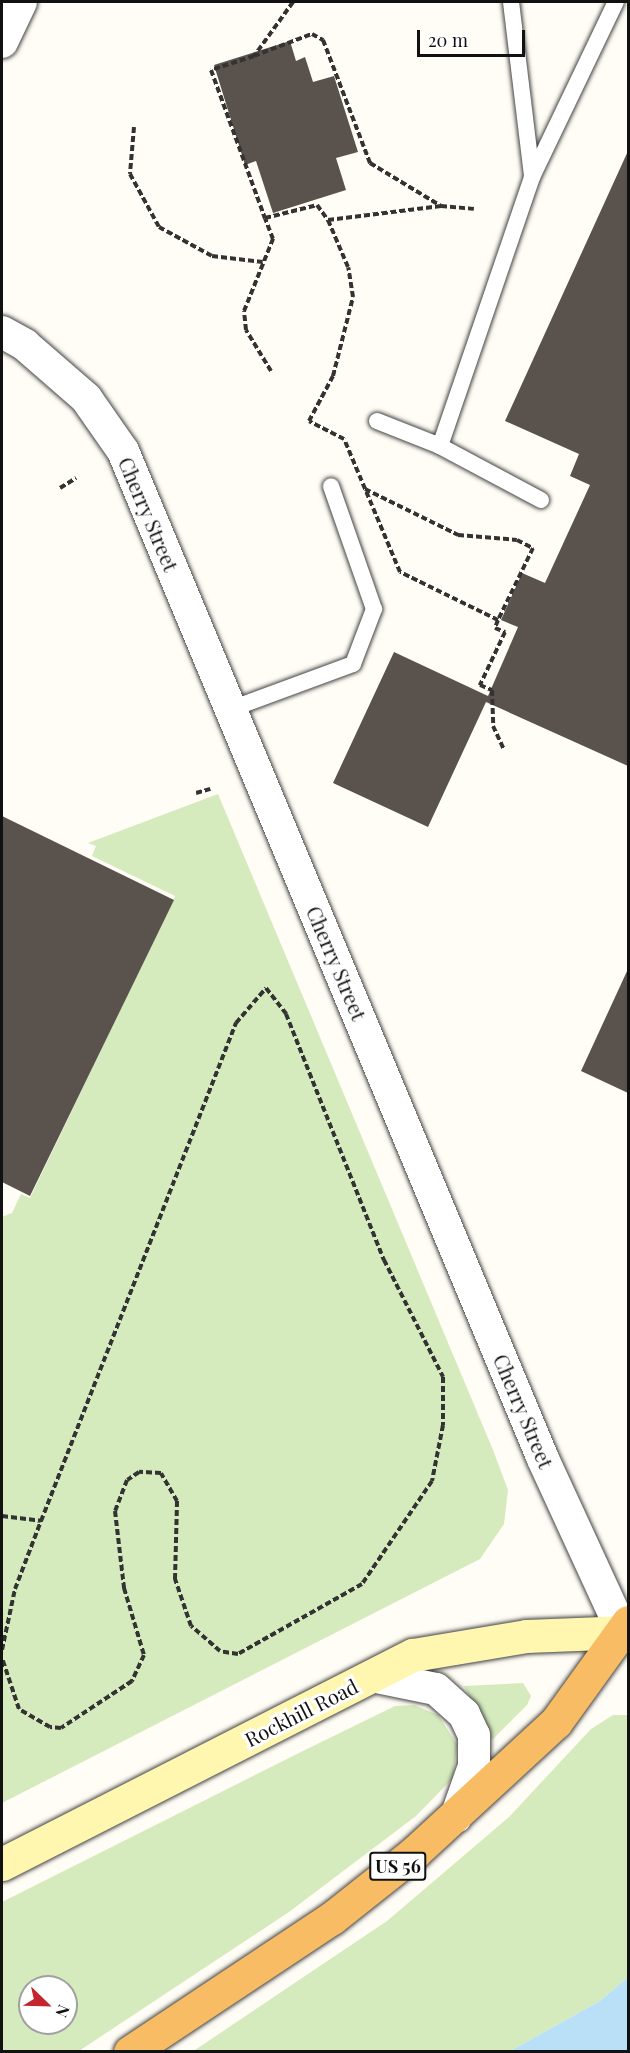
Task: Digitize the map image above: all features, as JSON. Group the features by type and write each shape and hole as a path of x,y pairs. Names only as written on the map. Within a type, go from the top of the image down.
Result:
{"highway":[{"name":"US 56","path":"130,2052 332,1918 456,1817 556,1722 627,1631"}],"main road":[{"name":"Rockhill Road","path":"2,1864 372,1676 425,1653 526,1636 627,1631"}],"street":[{"path":"2,42 21,2"},
{"name":"Cherry Street","path":"2,332 25,345 86,398 123,451 539,1448 627,1631"},
{"path":"372,1676 411,1680 436,1689 464,1714 474,1735 474,1766 456,1817"}],"lane":[{"path":"511,2 532,177"},
{"path":"440,446 532,177 616,2"},
{"path":"377,421 440,446 541,500"},
{"path":"231,709 353,664 374,609 331,486"}],"path":[{"path":"254,56 293,2"},
{"path":"271,371 246,330 244,311 273,239 211,70 312,34 323,39 370,163 441,206 474,209"},
{"path":"134,128 130,174 159,226 212,256 263,262"},
{"path":"264,218 317,205 328,220"},
{"path":"60,488 76,478"},
{"path":"498,620 495,628 505,632 480,685 492,690 493,726 504,750"},
{"path":"196,793 210,789"},
{"path":"2,1650 15,1589 236,1023 266,988 285,1014 384,1260 443,1377 443,1425 432,1481 362,1584 237,1654 220,1651 191,1626 175,1579 177,1501 161,1473 140,1472 127,1480 114,1511 124,1588 144,1655 132,1681 61,1728 50,1727 20,1709 2,1658"},
{"path":"2,1516 41,1521"}],"green space":[{"path":"218,794 493,1450 508,1490 504,1524 480,1559 2,1803 2,1217 12,1213 21,1194 30,1198 175,896 92,856 96,846 88,843"},
{"path":"523,1683 531,1696 527,1705 492,1740 464,1686"},
{"path":"414,1705 438,1715 457,1744 453,1778 416,1816 289,1912 79,2051 2,2052 2,1902 395,1706"},
{"path":"613,1715 628,1715 628,1977 600,2001 510,2051 192,2052 387,1921 509,1817 591,1729"}],"water":[{"path":"628,1977 628,2051 510,2051 600,2001"}],"building":[{"path":"290,41 296,61 305,57 313,82 334,76 358,152 336,158 346,190 273,213 256,161 245,165 214,65"},
{"path":"628,151 628,766 486,702 428,827 333,783 394,652 488,696 518,627 501,620 522,573 545,583 590,485 570,476 579,454 505,421"},
{"path":"2,816 174,900 30,1196 2,1182"},
{"path":"628,969 628,1093 581,1071"}]}
